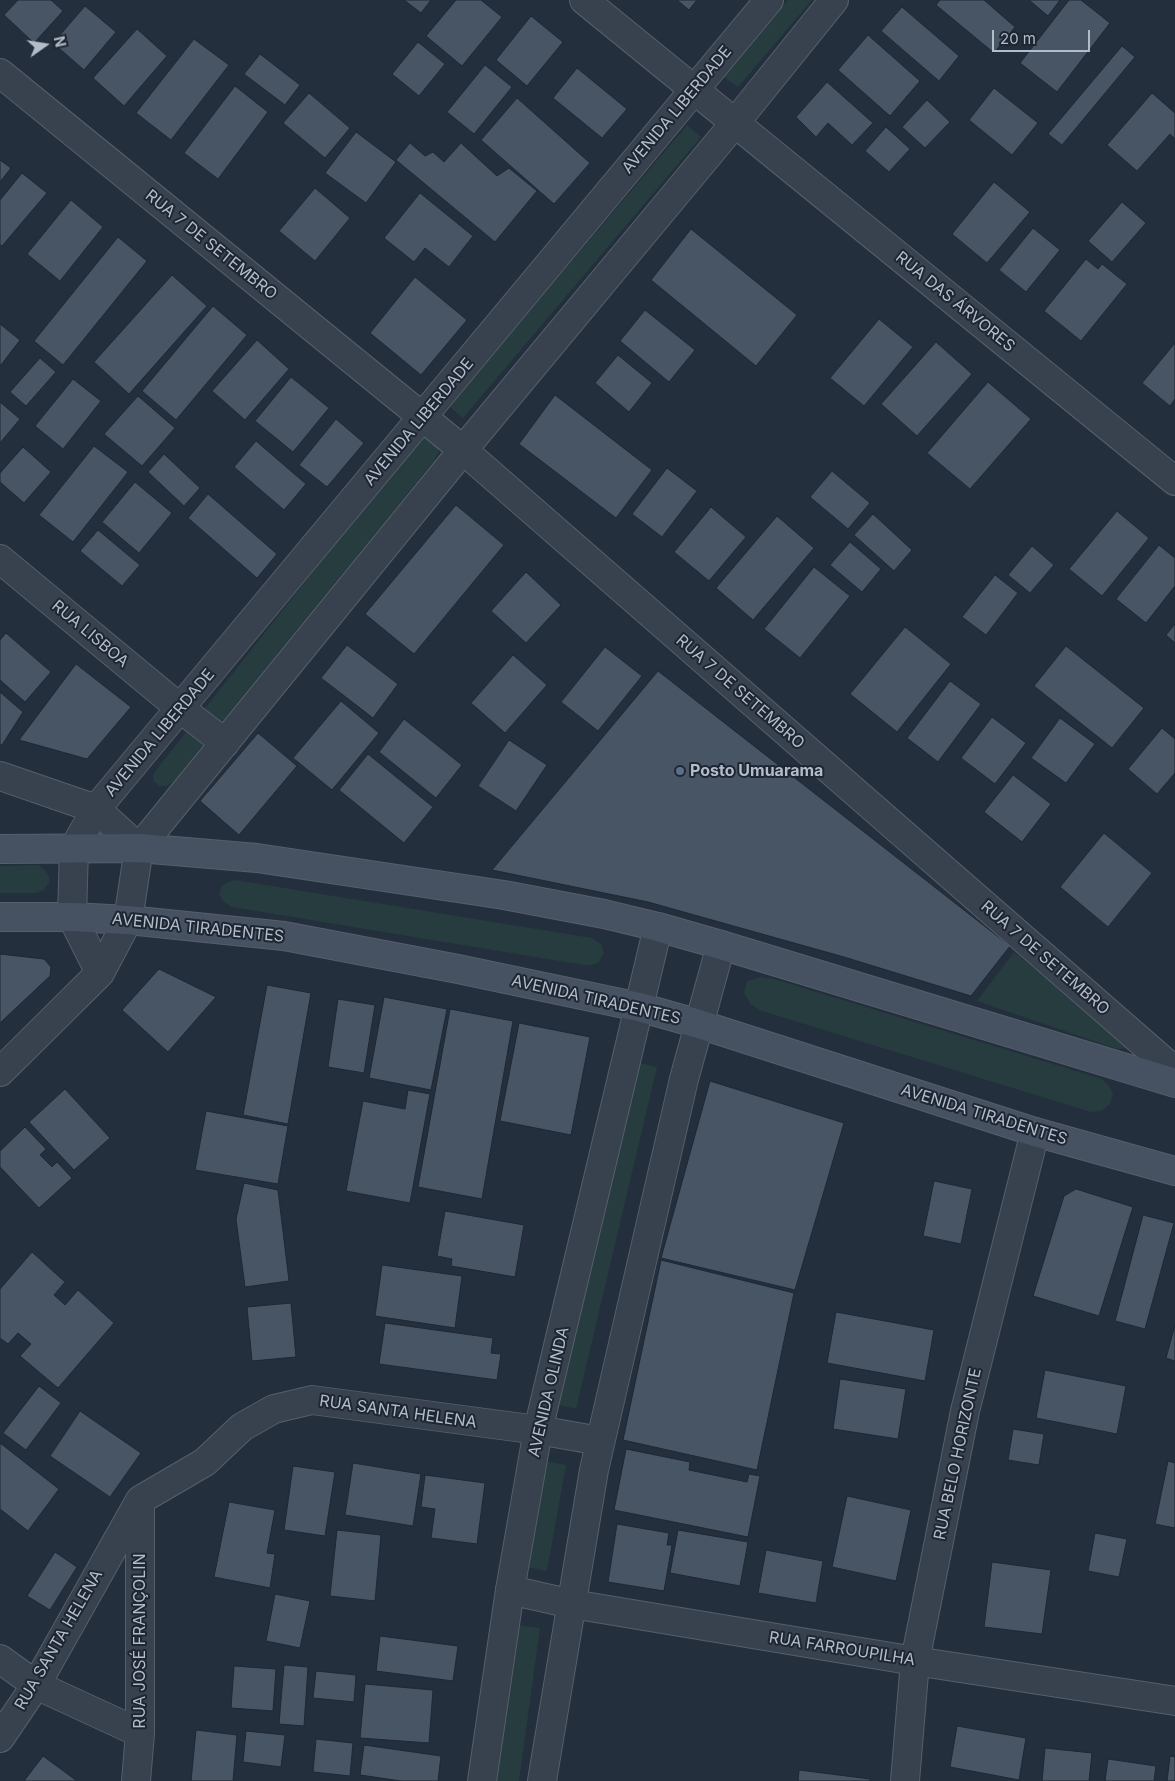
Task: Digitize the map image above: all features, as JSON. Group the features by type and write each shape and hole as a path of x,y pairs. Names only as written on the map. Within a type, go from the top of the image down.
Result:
{"main road":[{"path":"0,849 139,848 257,858 568,907 658,927 722,945 1175,1083"},
{"name":"AVENIDA TIRADENTES","path":"0,917 72,917 128,920 284,936 458,969 639,1007 699,1024 1035,1132 1175,1171"}],"street":[{"path":"584,0 694,90"},
{"name":"AVENIDA LIBERDADE","path":"74,848 96,809 769,0"},
{"path":"0,1072 100,973 128,920 139,848 463,450 734,124 834,0"},
{"name":"RUA 7 DE SETEMBRO","path":"0,73 463,450 1175,1071"},
{"name":"RUA DAS ÁRVORES","path":"694,90 1175,481"},
{"name":"RUA LISBOA","path":"0,559 181,709 225,743"},
{"path":"0,776 96,809 139,848"},
{"path":"74,848 72,917 100,973"},
{"name":"AVENIDA OLINDA","path":"482,1781 510,1590 538,1430 658,927"},
{"path":"542,1781 544,1758 600,1441 684,1079 722,945"},
{"name":"RUA BELO HORIZONTE","path":"905,1781 915,1661 965,1411 1035,1132"},
{"name":"RUA SANTA HELENA","path":"0,1738 36,1685 140,1500 205,1462 242,1427 274,1409 312,1400 538,1430 600,1441"},
{"name":"RUA JOSÉ FRANÇOLIN","path":"136,1781 140,1733 140,1500"},
{"name":"RUA FARROUPILHA","path":"510,1590 572,1604 915,1661 1175,1701"},
{"path":"0,1659 36,1685 140,1733"}],"green space":[{"path":"788,0 812,0 738,87 723,77"},
{"path":"687,125 701,137 463,418 449,406"},
{"path":"424,438 433,440 439,451 434,461 173,782 167,786 160,786 154,782 153,776 156,770 415,443"},
{"path":"38,865 49,876 49,882 45,889 37,893 0,893 0,866"},
{"path":"235,880 592,938 601,944 604,953 599,962 593,965 584,965 232,907 224,902 219,894 222,886"},
{"path":"1014,952 1125,1041 1126,1048 1117,1049 977,1001"},
{"path":"761,977 774,979 1102,1079 1109,1086 1113,1094 1110,1104 1101,1111 1091,1112 762,1011 751,1005 744,993 747,981"},
{"path":"636,1062 657,1067 576,1409 555,1404"},
{"path":"545,1461 566,1465 547,1571 526,1567"},
{"path":"517,1625 540,1628 519,1781 497,1781"}],"building":[{"path":"18,0 51,0 63,11 34,43 4,15"},
{"path":"404,0 431,0 421,13"},
{"path":"456,0 481,0 502,17 462,66 426,36"},
{"path":"677,0 697,0 689,10"},
{"path":"940,0 984,0 1015,27 994,53 936,5"},
{"path":"1029,0 1060,0 1048,16"},
{"path":"1069,0 1081,0 1110,23 1057,92 1020,63"},
{"path":"85,6 116,32 84,70 53,43"},
{"path":"902,7 959,56 939,81 881,31"},
{"path":"531,16 563,42 527,86 496,60"},
{"path":"137,29 167,56 124,106 93,78"},
{"path":"868,35 920,81 890,116 838,70"},
{"path":"194,39 229,65 171,140 136,113"},
{"path":"418,42 445,64 419,96 392,74"},
{"path":"1122,46 1135,57 1062,145 1048,134"},
{"path":"260,54 300,85 285,105 244,74"},
{"path":"485,65 512,87 474,134 447,112"},
{"path":"577,68 627,109 602,138 553,98"},
{"path":"827,82 873,123 852,145 828,123 816,137 796,117"},
{"path":"235,86 268,112 218,179 184,153"},
{"path":"994,88 1038,123 1012,155 969,120"},
{"path":"309,93 350,128 325,158 283,123"},
{"path":"1152,93 1175,113 1175,139 1170,134 1137,171 1107,145"},
{"path":"517,98 590,163 554,204 481,140"},
{"path":"927,100 950,122 925,148 902,127"},
{"path":"886,127 910,149 889,172 865,151"},
{"path":"356,132 396,162 366,203 325,173"},
{"path":"410,143 425,156 433,152 444,162 461,143 497,176 509,168 537,191 495,242 396,160"},
{"path":"0,160 11,168 0,182"},
{"path":"22,173 47,193 2,246 0,245 0,200"},
{"path":"994,182 1030,212 987,263 952,234"},
{"path":"315,188 350,218 315,261 279,231"},
{"path":"420,193 473,236 449,267 425,248 414,262 384,238"},
{"path":"71,200 103,227 60,281 27,254"},
{"path":"1122,202 1146,223 1112,262 1088,241"},
{"path":"1033,228 1060,250 1026,292 999,270"},
{"path":"691,229 797,315 756,366 651,280"},
{"path":"118,237 147,261 63,365 34,341"},
{"path":"1086,259 1098,269 1102,264 1127,284 1081,341 1044,311"},
{"path":"172,275 207,306 129,394 94,362"},
{"path":"415,277 467,320 421,375 370,333"},
{"path":"213,306 247,335 176,420 142,391"},
{"path":"645,310 695,350 669,382 620,341"},
{"path":"879,319 913,347 864,406 830,378"},
{"path":"0,324 20,340 1,365 0,364"},
{"path":"257,340 289,369 245,420 212,391"},
{"path":"936,342 972,374 917,436 881,404"},
{"path":"1175,343 1175,399 1170,406 1142,383"},
{"path":"618,355 652,383 629,412 595,383"},
{"path":"40,358 56,372 26,406 10,392"},
{"path":"291,377 329,408 293,452 255,421"},
{"path":"73,379 101,401 63,449 35,426"},
{"path":"988,382 1031,419 970,489 927,453"},
{"path":"555,395 652,470 616,518 519,444"},
{"path":"138,396 175,428 142,466 104,434"},
{"path":"0,402 20,419 0,443"},
{"path":"336,419 364,443 327,487 299,465"},
{"path":"256,441 306,484 284,510 234,467"},
{"path":"94,446 128,472 73,542 39,515"},
{"path":"23,447 51,472 24,503 0,482 0,473"},
{"path":"164,454 200,488 184,506 148,472"},
{"path":"667,468 697,491 662,537 632,514"},
{"path":"832,471 870,503 848,529 810,497"},
{"path":"135,482 172,513 139,553 102,522"},
{"path":"208,494 277,554 257,578 188,518"},
{"path":"456,505 504,545 414,654 365,614"},
{"path":"711,507 746,537 709,581 674,552"},
{"path":"1117,511 1149,538 1102,596 1069,569"},
{"path":"873,514 912,550 894,571 854,535"},
{"path":"777,516 814,548 753,620 716,588"},
{"path":"98,530 140,565 122,586 80,551"},
{"path":"850,542 881,569 862,592 830,565"},
{"path":"1159,545 1175,558 1175,586 1146,623 1116,599"},
{"path":"1032,546 1054,565 1030,593 1008,575"},
{"path":"814,567 850,596 800,658 764,629"},
{"path":"526,572 561,605 526,643 491,611"},
{"path":"995,575 1018,593 986,635 962,617"},
{"path":"1175,624 1175,643 1166,635"},
{"path":"905,627 951,664 897,732 850,694"},
{"path":"6,633 51,672 25,702 0,680 0,640"},
{"path":"347,645 398,684 373,718 321,678"},
{"path":"1066,646 1144,708 1112,748 1034,686"},
{"path":"605,647 642,676 598,731 561,702"},
{"path":"513,655 547,685 505,733 471,703"},
{"path":"76,664 131,707 87,759 19,740"},
{"name":"Posto Umuarama","path":"658,671 1010,946 971,996 844,957 648,902 492,870"},
{"path":"950,681 981,704 938,762 907,738"},
{"path":"0,692 23,712 2,745 0,744"},
{"path":"341,701 379,733 332,790 293,758"},
{"path":"992,717 1026,743 995,784 961,758"},
{"path":"1060,718 1095,744 1066,783 1031,758"},
{"path":"404,719 462,765 436,798 379,752"},
{"path":"1162,728 1175,739 1175,773 1157,794 1128,769"},
{"path":"258,733 297,766 239,835 200,801"},
{"path":"509,740 547,765 516,811 478,786"},
{"path":"368,754 433,807 404,843 339,790"},
{"path":"1013,775 1051,804 1022,842 984,812"},
{"path":"1104,833 1152,873 1108,927 1060,887"},
{"path":"0,954 44,959 51,967 50,976 0,1023"},
{"path":"159,969 216,997 168,1052 122,1010"},
{"path":"267,985 311,993 288,1124 243,1115"},
{"path":"384,997 447,1009 431,1090 369,1078"},
{"path":"338,999 375,1005 364,1073 328,1067"},
{"path":"450,1009 513,1021 482,1199 418,1187"},
{"path":"519,1023 590,1037 571,1135 500,1121"},
{"path":"710,1081 844,1123 795,1290 661,1258"},
{"path":"65,1089 110,1138 74,1170 29,1122"},
{"path":"408,1090 430,1094 410,1203 346,1191 363,1101 405,1109"},
{"path":"206,1111 288,1126 278,1184 195,1170"},
{"path":"25,1127 46,1149 40,1155 52,1167 57,1162 72,1178 39,1208 0,1167 0,1151"},
{"path":"934,1181 972,1189 961,1244 923,1236"},
{"path":"244,1183 278,1190 289,1281 245,1287 236,1219"},
{"path":"1076,1189 1133,1207 1099,1316 1033,1296 1064,1196"},
{"path":"445,1211 524,1225 515,1277 451,1266 452,1259 437,1256"},
{"path":"1143,1215 1174,1223 1145,1329 1115,1321"},
{"path":"32,1252 65,1282 54,1295 65,1305 78,1290 114,1323 58,1388 20,1356 31,1344 18,1333 8,1344 0,1338 0,1289"},
{"path":"661,1260 794,1293 757,1470 623,1440"},
{"path":"382,1265 462,1276 455,1328 375,1316"},
{"path":"291,1303 296,1357 252,1361 247,1307"},
{"path":"836,1312 934,1330 925,1381 827,1363"},
{"path":"385,1323 493,1338 491,1353 501,1354 497,1380 379,1364"},
{"path":"1175,1325 1175,1361 1166,1358"},
{"path":"1045,1370 1126,1386 1117,1434 1036,1418"},
{"path":"840,1379 906,1389 898,1439 833,1429"},
{"path":"39,1386 61,1403 26,1450 3,1433"},
{"path":"80,1411 141,1453 110,1497 50,1456"},
{"path":"1013,1429 1044,1434 1039,1465 1008,1460"},
{"path":"0,1443 59,1489 28,1531 0,1509"},
{"path":"626,1449 690,1462 689,1470 747,1482 749,1474 760,1476 748,1537 614,1510"},
{"path":"1168,1461 1175,1463 1175,1528 1155,1524"},
{"path":"353,1463 421,1474 413,1526 345,1515"},
{"path":"293,1466 335,1472 325,1536 284,1530"},
{"path":"425,1475 485,1483 477,1544 431,1538 435,1509 421,1507"},
{"path":"847,1496 911,1510 896,1581 832,1567"},
{"path":"229,1502 275,1510 267,1553 275,1554 270,1588 214,1577"},
{"path":"617,1524 669,1533 667,1545 672,1545 664,1591 608,1582"},
{"path":"337,1530 381,1535 375,1601 330,1596"},
{"path":"678,1530 748,1542 740,1586 670,1573"},
{"path":"1095,1533 1127,1539 1119,1577 1088,1571"},
{"path":"766,1550 823,1561 816,1603 758,1593"},
{"path":"55,1552 77,1567 50,1610 27,1596"},
{"path":"992,1562 1051,1570 1042,1634 984,1627"},
{"path":"275,1594 310,1601 300,1648 266,1641"},
{"path":"380,1636 458,1646 453,1681 376,1671"},
{"path":"284,1665 308,1667 304,1726 279,1724"},
{"path":"234,1666 276,1669 273,1711 231,1708"},
{"path":"316,1671 356,1675 354,1702 313,1698"},
{"path":"365,1684 433,1690 429,1743 360,1738"},
{"path":"957,1726 1026,1738 1019,1780 950,1767"},
{"path":"196,1730 237,1735 233,1781 191,1781"},
{"path":"246,1731 285,1735 281,1767 243,1762"},
{"path":"316,1739 353,1743 350,1776 313,1772"},
{"path":"364,1745 441,1756 438,1781 401,1781 360,1775"},
{"path":"1045,1748 1092,1753 1089,1781 1042,1781"},
{"path":"43,1756 77,1781 24,1781"},
{"path":"1170,1756 1175,1757 1175,1781 1167,1781"},
{"path":"1108,1759 1156,1766 1154,1781 1105,1781"},
{"path":"799,1770 870,1779 870,1781 798,1781"}],"place":[{"name":"Posto Umuarama","path":"680,771"}]}
